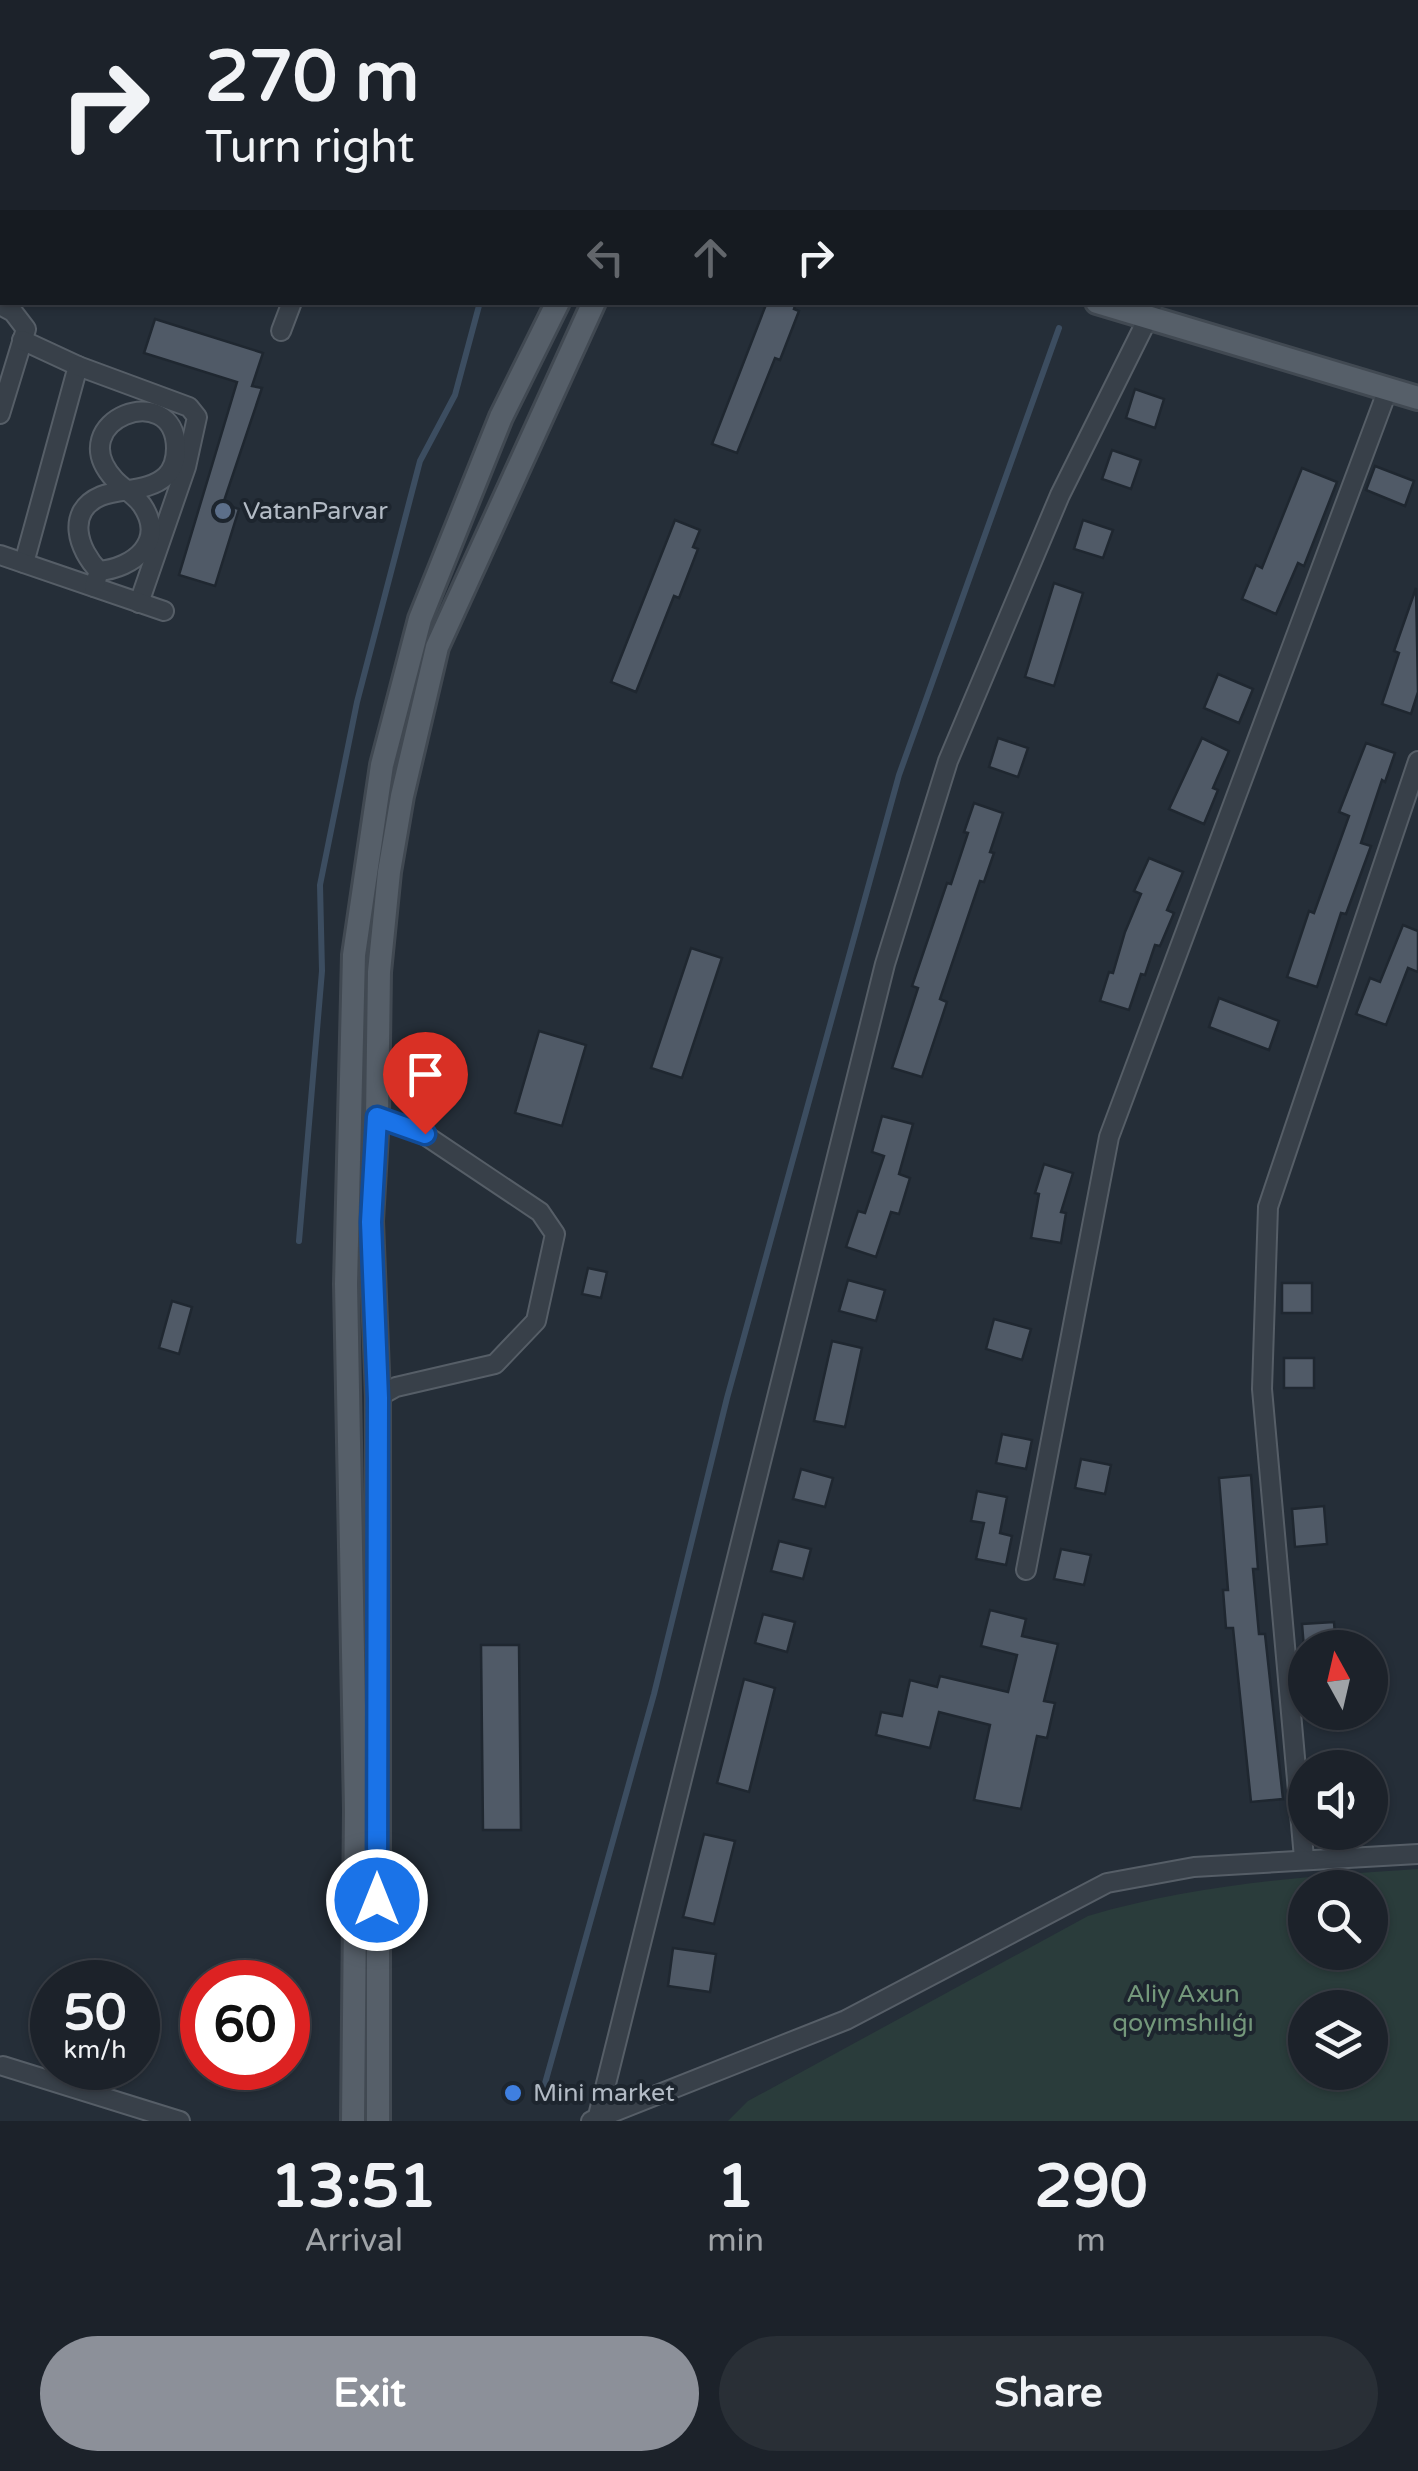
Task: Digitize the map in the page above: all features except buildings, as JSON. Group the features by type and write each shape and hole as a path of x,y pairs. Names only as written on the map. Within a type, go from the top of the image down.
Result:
{"main road":[{"path":"352,2121 356,1810 346,1284 354,955 382,764 420,619 501,417 557,305"},
{"path":"378,2121 378,1398 371,1222 379,972 389,872 402,796 437,647 593,305"},
{"path":"1117,305 1150,310 1418,398"}],"street":[{"path":"0,305 13,312 26,329 0,414"},
{"path":"281,331 291,305"},
{"path":"594,2120 890,946 948,761 1060,495 1150,310"},
{"path":"22,340 78,366 189,407 197,417 186,467 139,603"},
{"path":"24,563 78,366"},
{"path":"1026,1570 1109,1137 1388,389"},
{"path":"96,579 78,539 79,518 89,502 126,490 166,476 176,461 176,438 163,418 146,411 121,414 107,427 100,444 103,462 126,490 142,505 150,526 148,544 135,561 96,579"},
{"path":"0,555 96,579 139,603 164,611"},
{"path":"1304,1858 1262,1389 1268,1207 1418,761"},
{"path":"377,1117 425,1134 540,1212 555,1234 536,1320 494,1364 396,1387 378,1398"},
{"path":"594,2120 846,2020 1108,1883 1194,1866 1418,1854"},
{"path":"3,2066 180,2121"}],"green space":[{"name":"Aliy Axun qoyımshılıǵı","path":"1418,1869 1418,2121 728,2121 748,2101 1088,1916 1128,1905 1288,1880 1288,1970 1388,1970 1388,1871"}],"waterway":[{"path":"299,1241 322,971 320,885 357,702 420,461 455,395 479,305"},
{"path":"542,2094 654,1694 727,1398 899,775 1059,328"}],"place":[{"name":"VatanParvar","path":"223,511"},
{"name":"Mini market","path":"513,2093"}],"route":[{"path":"377,1900 378,1398 371,1222 377,1117 425,1134"}]}
